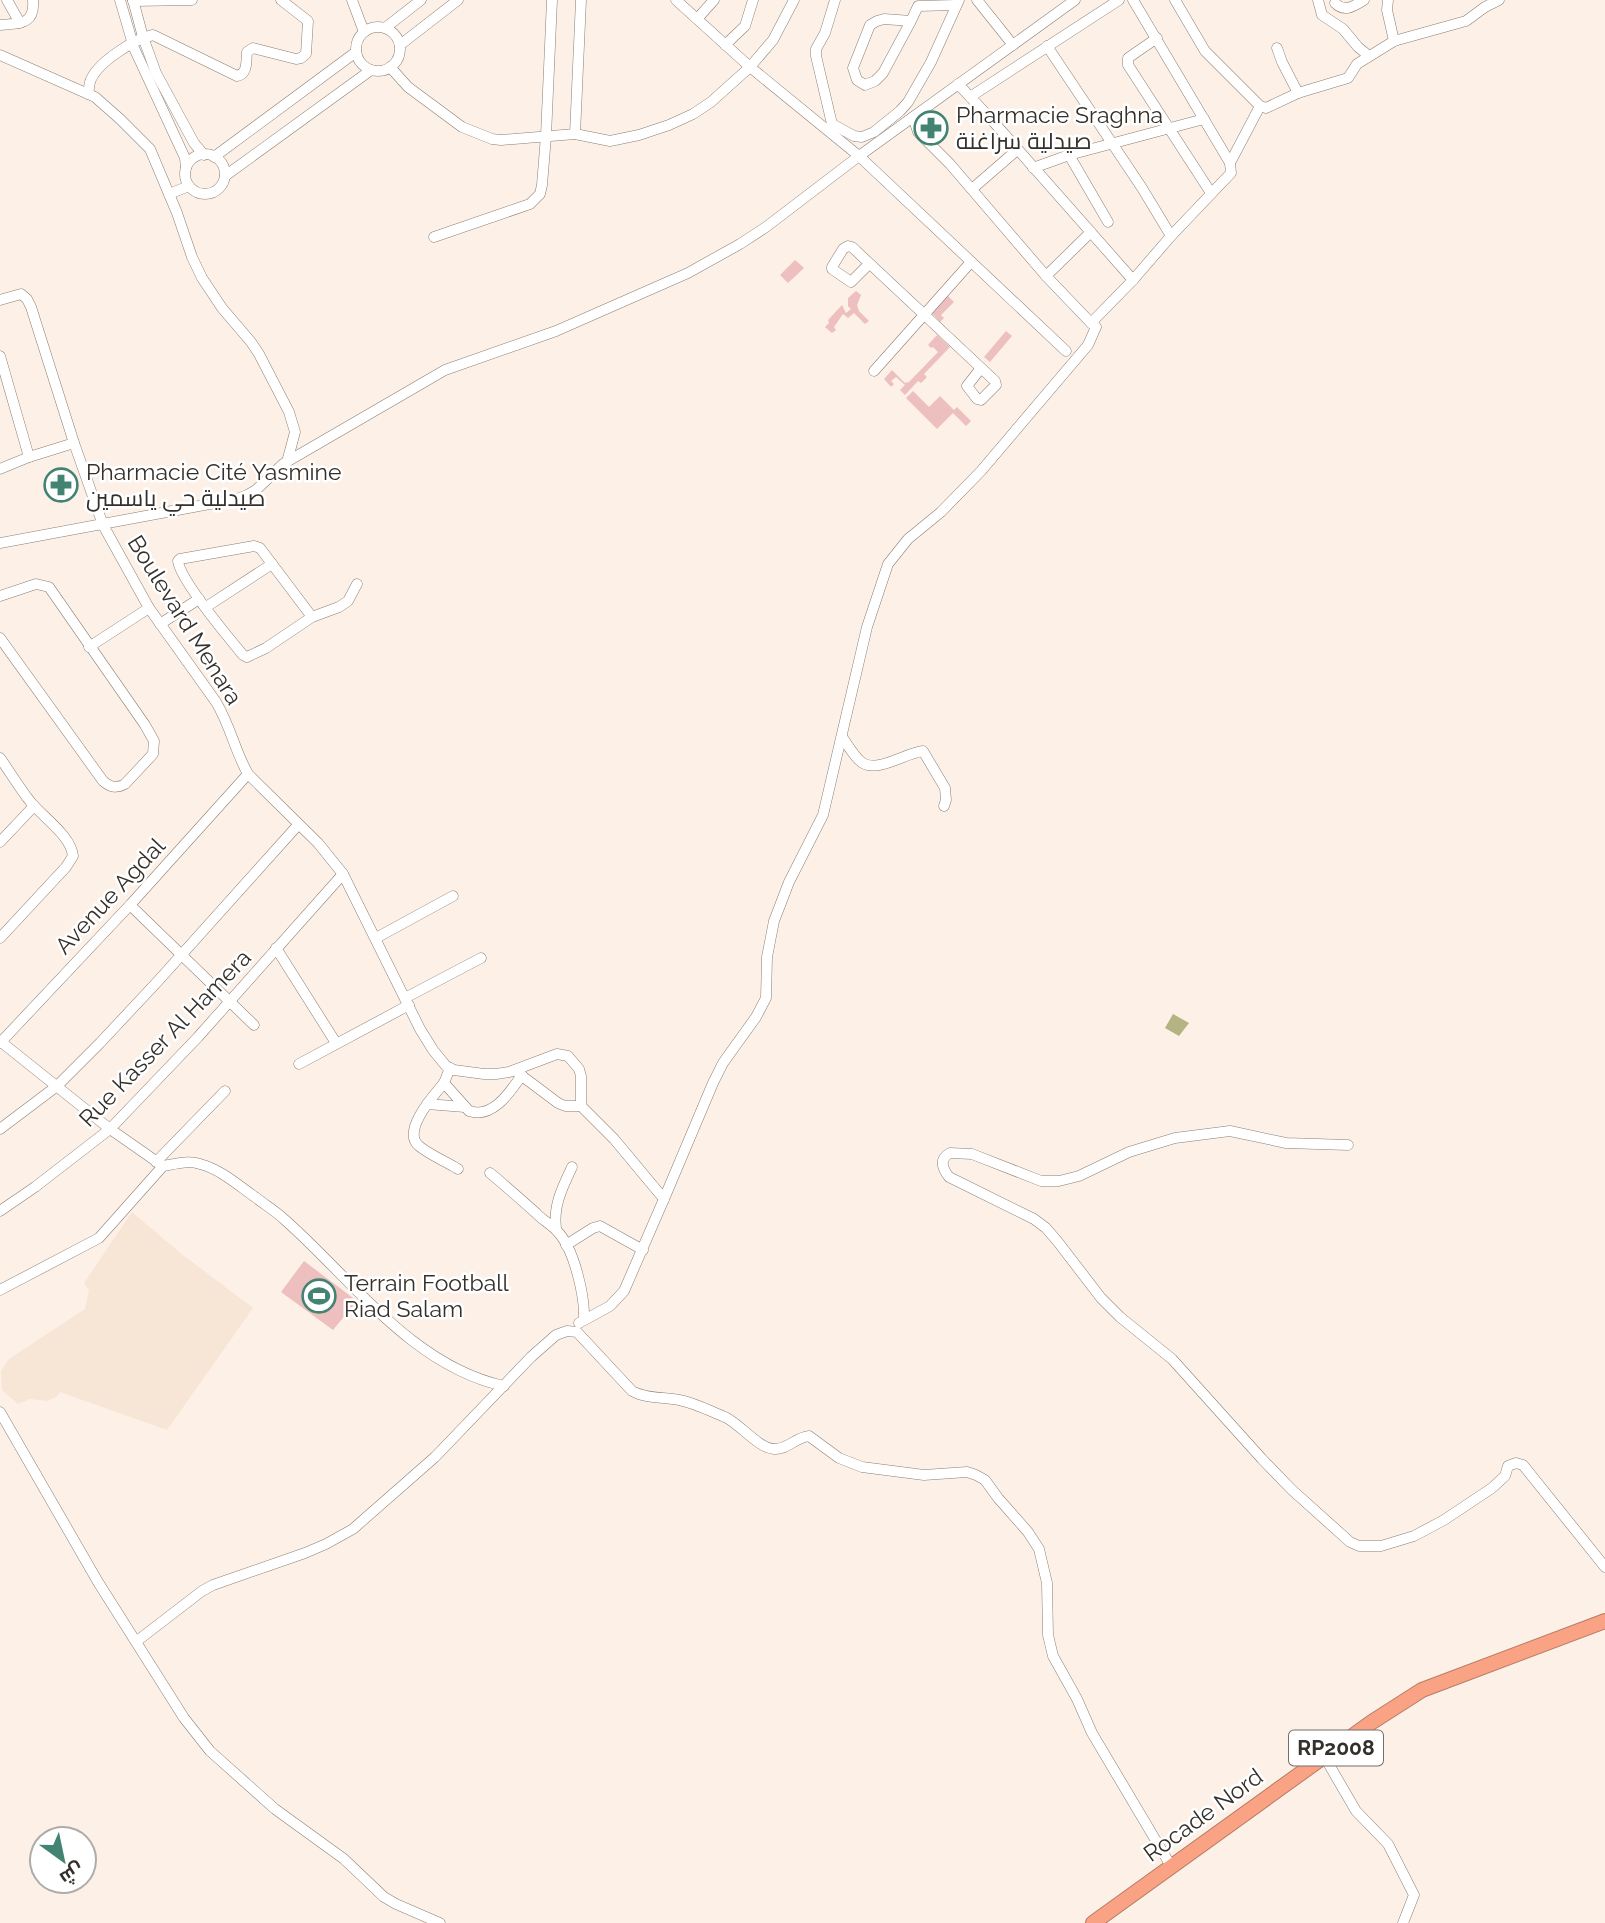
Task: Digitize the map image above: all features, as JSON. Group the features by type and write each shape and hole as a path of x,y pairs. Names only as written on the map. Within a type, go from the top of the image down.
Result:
{"highway":[{"name":"Rocade Nord","path":"1093,1923 1324,1756 1422,1690 1605,1621"}],"street":[{"path":"7,0 19,23"},
{"path":"0,25 19,23 31,17 33,0"},
{"path":"120,0 142,67 185,158 185,177 196,192 210,193 221,185 225,176 371,70"},
{"path":"192,0 133,1 156,73 177,114 194,144 221,163 225,176"},
{"path":"88,94 90,80 104,64 132,42 153,35 240,76 244,72 247,52 251,49 299,59 306,54 309,21 281,0"},
{"path":"352,0 364,32"},
{"path":"384,28 421,0"},
{"path":"400,45 458,0"},
{"path":"434,237 534,201 541,190 552,0"},
{"path":"575,134 581,0"},
{"path":"676,0 750,67 859,156 1066,351"},
{"path":"697,19 714,0"},
{"path":"725,45 745,26 752,0"},
{"path":"390,67 408,87 462,127 497,140 575,134 610,141 668,125 711,102 750,67 773,40 794,0"},
{"path":"835,0 825,33 816,49 816,62 832,124 858,137 873,132 905,106 931,62 958,3 918,6 911,22 879,77 865,85 857,80 853,68 870,25 884,19 911,22"},
{"path":"977,0 1013,45"},
{"path":"0,543 237,499 256,489 286,462 445,370 556,331 688,273 766,227 859,156 1075,0"},
{"path":"971,97 1119,0"},
{"path":"1091,323 1231,173 1230,163 1133,0"},
{"path":"1175,0 1205,51 1264,108 1298,93 1348,78 1357,64 1394,41 1466,21 1492,1"},
{"path":"1318,0 1322,15 1343,29 1369,56"},
{"path":"1335,3 1345,9 1364,0"},
{"path":"1377,0 1387,5 1394,41"},
{"path":"374,27 384,28 396,36 400,45 399,55 390,67 381,71 371,70 363,65 356,52 357,41 364,32 374,27"},
{"path":"1157,38 1131,55 1127,61 1128,65 1211,193"},
{"path":"1047,46 1171,236"},
{"path":"1277,48 1298,93"},
{"path":"186,168 191,160 209,156 356,52"},
{"path":"0,55 100,101 147,145 202,278 259,354 289,412 295,432 286,462"},
{"path":"958,85 1133,280"},
{"path":"1230,163 1260,106"},
{"path":"136,1641 202,1591 223,1581 305,1553 353,1529 435,1457 531,1357 556,1335 600,1313 618,1300 624,1291 713,1083 766,998 767,957 774,920 789,882 823,815 867,627 888,564 908,539 941,512 981,471 1088,345 1096,327 1046,276 972,189 918,132 913,117"},
{"path":"1034,167 1204,119"},
{"path":"972,189 1017,150"},
{"path":"1069,155 1108,222"},
{"path":"169,194 189,186"},
{"path":"1046,276 1091,232"},
{"path":"874,371 971,262"},
{"path":"869,264 981,368"},
{"name":"Boulevard Menara","path":"0,300 21,294 31,307 103,525 149,608 220,709 240,761 248,774 330,857 343,874 432,1050 450,1068"},
{"path":"0,356 29,457"},
{"path":"0,469 74,443"},
{"path":"312,617 260,548 254,546 178,561 179,568 202,603 247,657 266,648 312,617 339,607 348,601 357,584"},
{"path":"160,624 272,564"},
{"path":"0,596 36,584 49,587 154,741 153,754 136,774 120,787 109,786 0,638"},
{"path":"89,647 149,608"},
{"path":"842,737 859,761 872,766 923,751 945,788 944,806"},
{"path":"0,758 34,806 65,837 73,856 0,938"},
{"name":"Avenue Agdal","path":"0,1042 130,905 248,774"},
{"path":"0,842 34,806"},
{"path":"0,1129 57,1086 100,1043 298,824"},
{"name":"Rue Kasser Al Hamera","path":"0,1211 110,1129 198,1037 343,874"},
{"path":"376,938 453,896"},
{"path":"130,905 254,1025"},
{"path":"276,948 337,1043"},
{"path":"299,1063 481,958"},
{"path":"0,1042 110,1129 160,1164 192,1162 214,1169 284,1218 398,1329 414,1341 471,1376 505,1386"},
{"path":"458,1169 417,1145 415,1141 418,1118 444,1083 450,1068 484,1074 518,1073 558,1054 568,1056 579,1069 581,1106 614,1139 664,1199"},
{"path":"518,1073 558,1103 581,1106"},
{"path":"444,1083 465,1107 474,1113 491,1108 506,1098 518,1073"},
{"path":"0,1290 99,1238 225,1091"},
{"path":"427,1104 465,1107"},
{"path":"1348,1146 1286,1143 1230,1132 1175,1139 1129,1152 1079,1176 1059,1181 1041,1181 972,1154 950,1153 943,1159 942,1164 949,1177 1023,1213 1046,1228 1101,1298 1172,1359 1291,1489 1350,1542 1359,1546 1381,1546 1414,1536 1492,1488 1505,1476 1508,1466 1516,1463 1523,1465 1605,1567"},
{"path":"556,1229 557,1202 572,1167"},
{"path":"490,1173 556,1229 572,1256 584,1307 584,1320"},
{"path":"566,1245 600,1226 643,1251"},
{"path":"567,1331 577,1332 637,1394 660,1396 696,1405 729,1419 771,1448 783,1447 795,1439 809,1436 839,1458 862,1467 924,1475 967,1472 985,1480 1039,1549 1047,1583 1048,1636 1053,1656 1092,1733 1171,1867"},
{"path":"0,1412 79,1549 184,1718 210,1751 275,1809 344,1859 390,1901 440,1923"},
{"path":"1324,1756 1356,1811 1388,1844 1414,1895 1403,1923"}],"shaded area":[{"path":"795,260 804,268 788,283 780,275"},
{"path":"856,291 861,295 857,305 859,311 869,321 865,324 854,313 848,318 843,314 832,333 825,327 829,323 828,320 842,305 846,313 851,309 848,306 848,298"},
{"path":"947,295 954,302 941,315 944,318 940,322 932,313"},
{"path":"1006,331 1012,336 990,362 984,357"},
{"path":"937,335 950,347 924,374 927,377 921,383 918,381 905,395 900,390 905,385 896,377 891,381 894,384 891,387 884,379 892,370 905,383 909,382 938,352 928,345"},
{"path":"913,391 929,407 940,396 954,410 957,407 971,421 966,426 953,413 937,429 906,398"},
{"path":"1173,1014 1189,1023 1179,1036 1165,1028"},
{"path":"132,1212 179,1252 253,1308 167,1430 60,1392 48,1401 30,1399 18,1404 2,1390 1,1371 9,1359 85,1309 89,1290 84,1283"},
{"name":"Terrain Football Riad Salam","path":"304,1261 357,1301 333,1330 281,1292"}],"place":[{"name":"Pharmacie Sraghna صيدلية سراغنة","path":"931,128"},
{"name":"Pharmacie Cité Yasmine صيدلية حي ياسمين","path":"61,485"},
{"name":"Terrain Football Riad Salam","path":"319,1296"}]}
